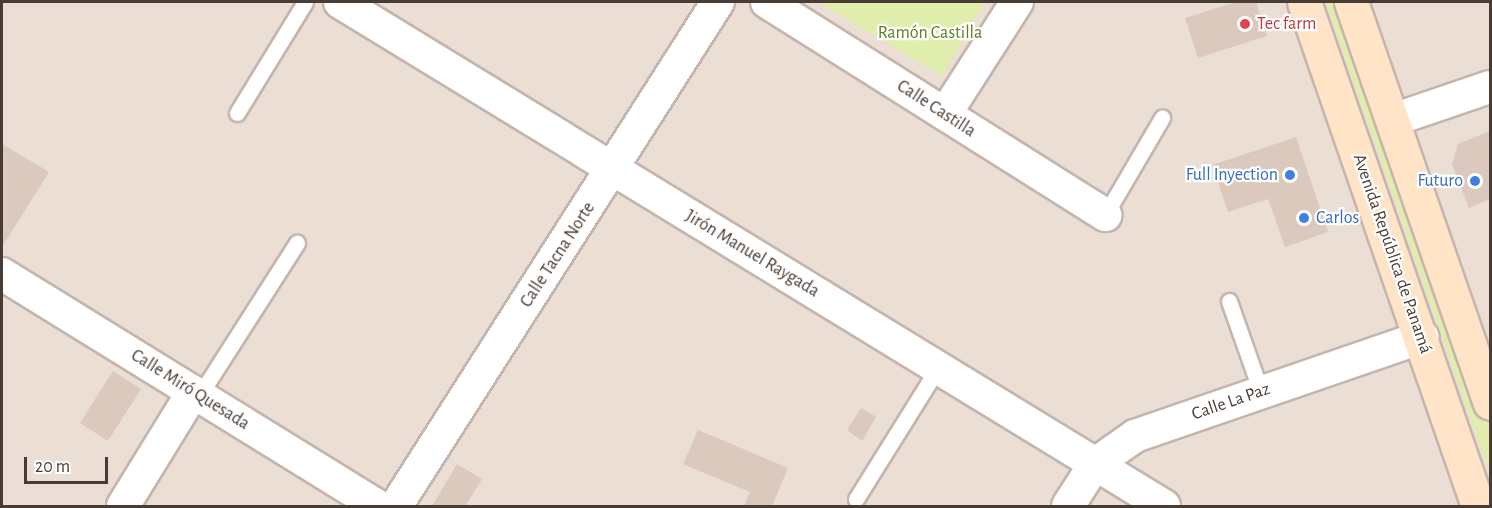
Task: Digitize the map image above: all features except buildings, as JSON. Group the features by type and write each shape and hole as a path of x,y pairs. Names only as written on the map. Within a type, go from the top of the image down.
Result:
{"main road":[{"name":"Avenida República de Panamá","path":"1304,2 1422,337 1478,507"},
{"path":"1351,2 1491,403"}],"street":[{"name":"Jirón Manuel Raygada","path":"340,2 1164,507"},
{"name":"Calle Tacna Norte","path":"396,507 718,2"},
{"name":"Calle Castilla","path":"767,2 1105,215"},
{"path":"945,114 1017,2"},
{"path":"1393,120 1491,87"},
{"name":"Calle Miró Quesada","path":"2,274 378,507"},
{"name":"Calle La Paz","path":"1068,507 1095,464 1135,436 1422,337"},
{"path":"123,507 196,394"}],"lane":[{"path":"237,113 305,2"},
{"path":"1105,215 1162,118"},
{"path":"196,394 297,243"},
{"path":"1229,301 1261,392"},
{"path":"856,499 938,368"}],"shaded area":[{"path":"2,2 1490,2 1490,506 2,506"}],"green space":[{"name":"Ramón Castilla","path":"818,2 984,2 942,76"},
{"path":"1326,2 1344,2 1490,431 1490,474"}],"place":[{"name":"Tec farm","path":"1245,24"},
{"name":"Full Inyection","path":"1290,175"},
{"name":"Futuro","path":"1475,181"},
{"name":"Carlos","path":"1304,218"}]}
